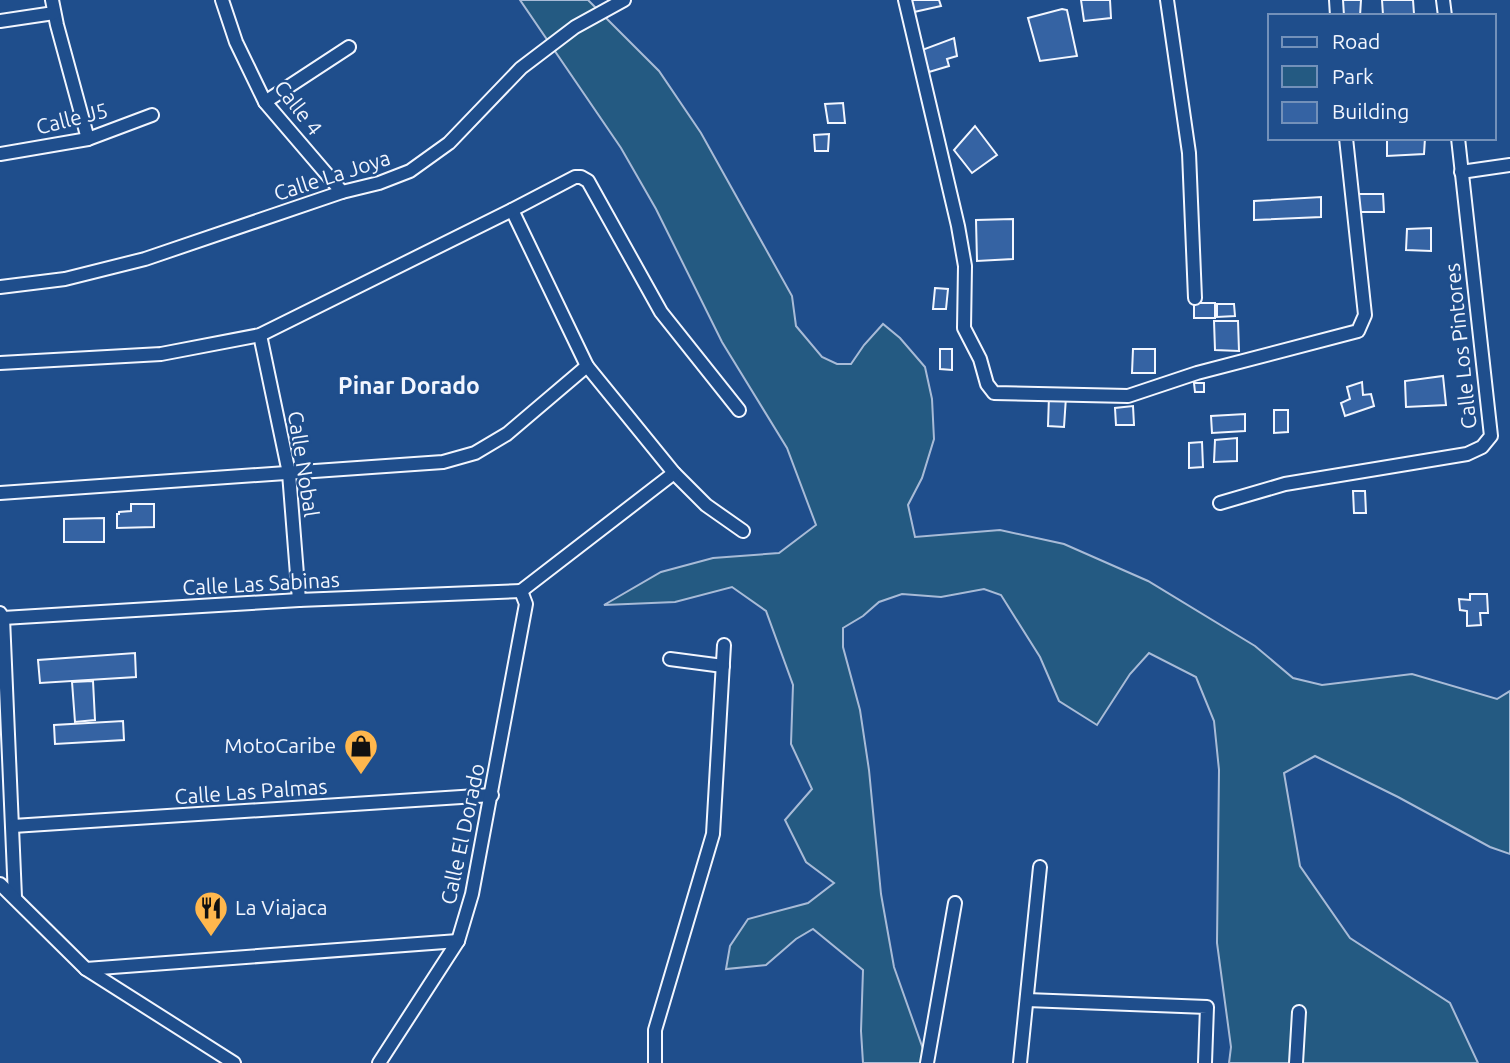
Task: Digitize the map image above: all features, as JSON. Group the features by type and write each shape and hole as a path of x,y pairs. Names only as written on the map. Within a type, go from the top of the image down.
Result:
{"street":[{"name":"Calle 4","path":"222,0 236,42 265,102 342,192"},
{"name":"Calle La Joya","path":"0,287 65,279 145,259 410,171 449,143 521,68 575,27 624,0"},
{"path":"905,0 958,226 965,267 964,328 994,393 1128,396 1197,373 1358,331 1365,315 1346,140"},
{"path":"1167,0 1189,153 1195,298"},
{"path":"0,21 53,6 88,139"},
{"path":"265,102 349,47"},
{"name":"Calle J5","path":"0,154 88,139 152,115"},
{"name":"Calle Los Pintores","path":"1220,503 1284,484 1466,454 1482,447 1491,436 1458,140"},
{"path":"1461,172 1510,165"},
{"path":"0,363 161,354 260,335 575,177 582,177 588,181 661,312 738,410"},
{"path":"512,210 587,366 674,473 706,505 743,531"},
{"name":"Calle Nobal","path":"260,335 289,473 299,600"},
{"path":"0,494 443,461 475,453 507,435 587,366"},
{"path":"521,591 674,473"},
{"name":"Calle Las Sabinas","path":"2,616 521,591"},
{"name":"Calle El Dorado","path":"379,1063 458,941 472,894 492,795 526,604 521,591"},
{"path":"2,616 15,897"},
{"path":"655,1063 655,1030 713,834 724,645"},
{"path":"670,659 723,666"},
{"name":"Calle Las Palmas","path":"13,825 492,795"},
{"path":"1020,1063 1040,867"},
{"path":"0,884 86,969 234,1063"},
{"path":"927,1063 955,903"},
{"path":"86,969 458,941"},
{"path":"1027,1000 1207,1007 1205,1063"},
{"path":"1296,1063 1299,1012"}],"green space":[{"path":"520,0 588,0 659,71 701,133 792,296 796,326 822,357 837,364 851,364 883,324 900,338 925,367 932,399 934,439 922,478 908,505 915,537 1000,530 1064,544 1148,581 1255,646 1293,678 1322,685 1412,674 1497,699 1510,691 1510,854 1490,847 1315,756 1284,773 1300,866 1350,938 1450,1003 1478,1063 1229,1063 1231,1047 1217,943 1219,770 1214,721 1196,677 1149,653 1130,674 1097,725 1059,701 1040,657 1001,595 984,589 941,597 902,594 879,602 843,628 843,647 860,710 869,770 881,894 894,967 928,1063 863,1063 863,970 813,929 796,939 766,965 726,969 730,946 748,919 808,903 834,883 806,862 785,820 812,789 791,744 793,685 766,611 732,587 675,602 604,605 661,572 713,558 779,553 816,525 787,448 722,342 656,209 621,148"}],"building":[{"path":"911,0 939,0 941,6 914,12"},
{"path":"1081,0 1110,0 1111,18 1084,21"},
{"path":"1338,0 1361,0 1360,14 1338,14"},
{"path":"1382,0 1413,0 1414,14 1383,14"},
{"path":"1067,10 1077,56 1040,61 1028,18"},
{"path":"954,38 957,56 947,59 949,66 929,72 922,50"},
{"path":"843,103 845,123 828,123 825,104"},
{"path":"975,126 997,155 972,173 954,150"},
{"path":"829,134 828,151 815,151 814,135"},
{"path":"1387,140 1425,140 1424,154 1387,156"},
{"path":"1359,194 1383,194 1384,212 1359,212"},
{"path":"1321,197 1321,217 1254,220 1254,201"},
{"path":"1013,219 1013,259 977,261 976,220"},
{"path":"1431,228 1431,251 1406,250 1407,229"},
{"path":"935,288 948,289 946,309 933,309"},
{"path":"1194,303 1215,303 1215,318 1194,318"},
{"path":"1217,304 1234,304 1235,316 1217,317"},
{"path":"1214,321 1238,321 1239,351 1215,350"},
{"path":"940,349 952,349 952,370 940,369"},
{"path":"1133,349 1155,349 1155,373 1132,373"},
{"path":"1443,376 1446,405 1406,407 1405,381"},
{"path":"1362,382 1363,395 1371,394 1374,406 1345,416 1341,403 1350,399 1347,387"},
{"path":"1194,383 1204,383 1204,392 1195,392"},
{"path":"1049,396 1066,397 1064,427 1048,426"},
{"path":"1133,406 1134,425 1116,425 1115,408"},
{"path":"1274,410 1288,410 1288,432 1274,433"},
{"path":"1245,414 1245,431 1212,433 1211,416"},
{"path":"1237,438 1237,461 1214,462 1215,440"},
{"path":"1202,442 1203,467 1189,468 1189,443"},
{"path":"1353,491 1365,491 1366,513 1354,513"},
{"path":"131,504 154,504 154,527 117,528 117,514 131,511"},
{"path":"104,518 104,542 64,542 64,519"},
{"path":"1470,594 1487,594 1488,613 1480,613 1481,625 1467,626 1467,611 1460,610 1459,599 1470,600"},
{"path":"135,653 136,677 40,683 38,660"},
{"path":"93,681 95,720 75,722 72,682"},
{"path":"123,721 124,740 55,744 54,725"}],"place":[{"name":"MotoCaribe","path":"361,776"},
{"name":"La Viajaca","path":"211,938"}],"district":[{"name":"Pinar Dorado","path":"409,386"}]}
